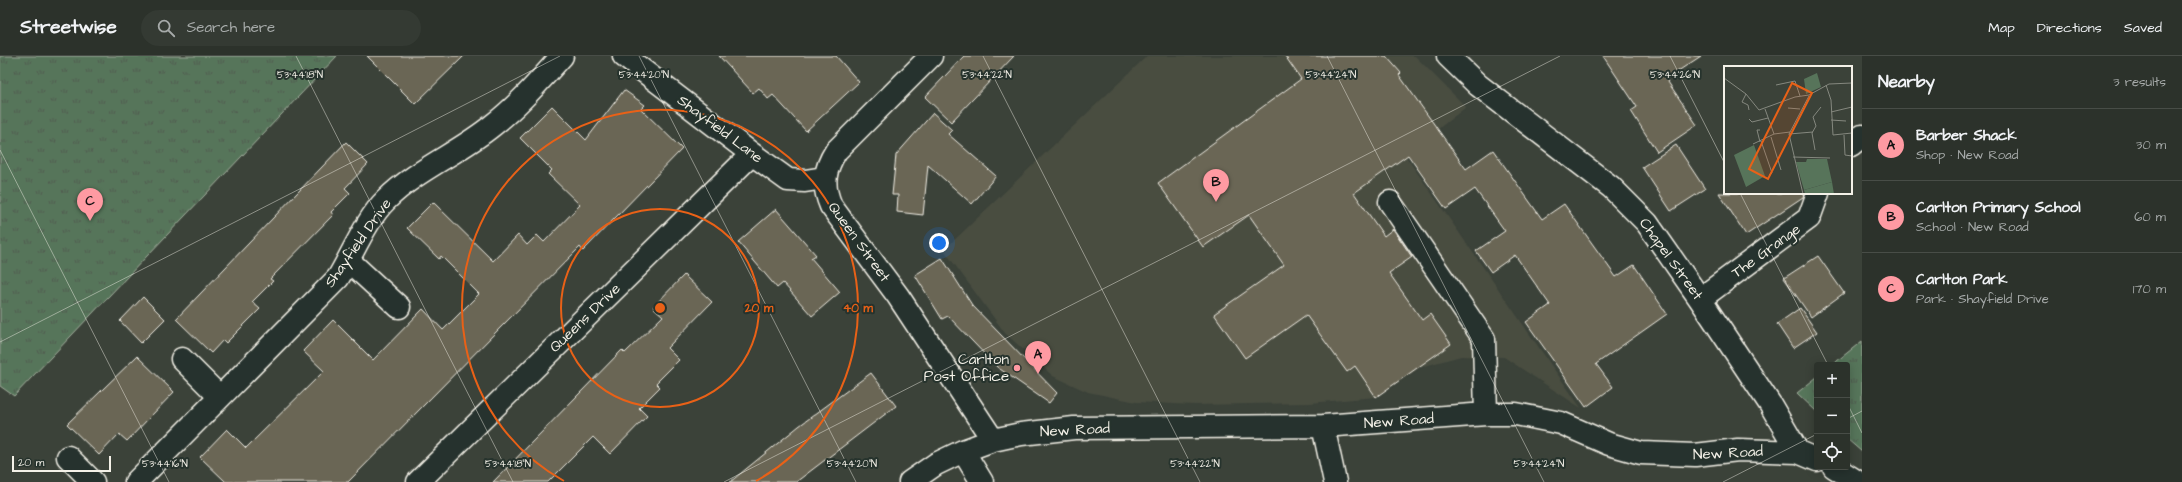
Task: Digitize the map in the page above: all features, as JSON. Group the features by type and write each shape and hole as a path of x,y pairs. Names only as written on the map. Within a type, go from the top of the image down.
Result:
{"street":[{"name":"Shayfield Drive","path":"136,482 338,278 349,261 366,227 384,201 407,181 493,125 524,98 562,56"},
{"name":"Shayfield Lane","path":"624,56 788,180 805,181 824,178"},
{"name":"Queen Street","path":"931,56 836,151 828,164 824,178 825,192 831,206 898,296 993,440"},
{"name":"Chapel Street","path":"1448,56 1478,85 1611,187 1647,223 1770,404 1808,456"},
{"path":"1852,144 1862,136"},
{"name":"Queens Drive","path":"418,482 752,154"},
{"name":"The Grange","path":"1700,299 1810,218 1818,194"},
{"path":"1390,202 1484,339 1486,414"},
{"path":"349,261 399,307"},
{"path":"182,359 220,397"},
{"name":"New Road","path":"910,482 936,464 963,451 993,440 1021,434 1074,428 1323,426 1486,414 1516,414 1561,423 1609,444 1641,453 1695,455 1738,450 1808,456"},
{"path":"1323,426 1335,482"},
{"path":"963,451 982,482"},
{"path":"68,457 93,482"},
{"path":"1839,470 1858,482"}],"shaded area":[{"path":"1147,56 1415,56 1466,107 1405,155 1581,408 1504,357 1461,356 1421,367 1376,397 1310,403 1194,405 1136,402 1088,392 1053,376 1005,333 944,250"}],"green space":[{"path":"0,56 337,56 14,396 0,386"},
{"path":"1862,341 1862,452 1850,442 1850,362 1836,362"},
{"path":"1814,379 1814,409 1797,393"}],"building":[{"path":"367,56 464,56 415,104"},
{"path":"719,56 836,56 859,82 806,131 773,95 768,99 759,88 753,93"},
{"path":"964,56 1014,56 951,122 925,97"},
{"path":"1285,56 1386,56 1401,73 1399,75 1466,169 1493,150 1542,219 1564,204 1616,277 1634,265 1667,314 1596,364 1613,387 1586,407 1526,322 1550,305 1515,255 1491,272 1476,251 1505,231 1475,189 1446,209 1408,155 1354,193 1384,236 1393,229 1412,257 1389,273 1422,320 1430,314 1451,344 1376,397 1355,366 1347,372 1306,315 1245,358 1214,314 1284,265 1249,215 1203,247 1158,183 1301,79"},
{"path":"1603,56 1701,56 1666,79 1697,125 1657,152 1631,111 1637,107"},
{"path":"624,90 645,105 641,109 682,149 583,251 580,247 348,482 226,482 200,457 227,429 246,448 324,371 303,351 333,320 373,360 423,309 443,330 479,294 441,256 439,259 407,228 433,202 493,261 518,235 527,245 537,235 544,242 580,205 548,174 552,170 520,138 552,106 586,140"},
{"path":"933,113 952,130 948,134 996,176 972,204 928,165 923,215 897,212 898,195 892,195 896,155"},
{"path":"346,142 368,164 345,188 350,193 331,212 333,215 270,279 273,281 252,302 260,309 226,343 223,340 211,353 176,319"},
{"path":"1676,145 1705,189 1671,211 1642,167"},
{"path":"1719,193 1804,194 1803,197 1746,235"},
{"path":"776,209 816,255 811,258 840,292 812,316 783,283 777,288 738,242"},
{"path":"1818,256 1844,293 1811,317 1784,278"},
{"path":"942,258 972,305 1057,393 1049,403 997,367 948,316 942,319 915,275"},
{"path":"684,275 712,302 667,348 679,360 656,383 660,387 639,408 647,416 610,454 593,437 548,482 493,482 622,350 625,353 663,316 653,307"},
{"path":"143,297 165,319 141,343 120,321"},
{"path":"1800,308 1817,332 1793,348 1777,324"},
{"path":"137,356 174,392 127,441 119,434 99,455 67,424"},
{"path":"871,373 896,406 796,482 730,482 799,426"}],"place":[{"name":"Carlton Primary School","path":"1216,202"},
{"name":"Carlton Park","path":"90,221"},
{"name":"Carlton Post Office","path":"1017,368"},
{"name":"Barber Shack","path":"1038,374"}]}
